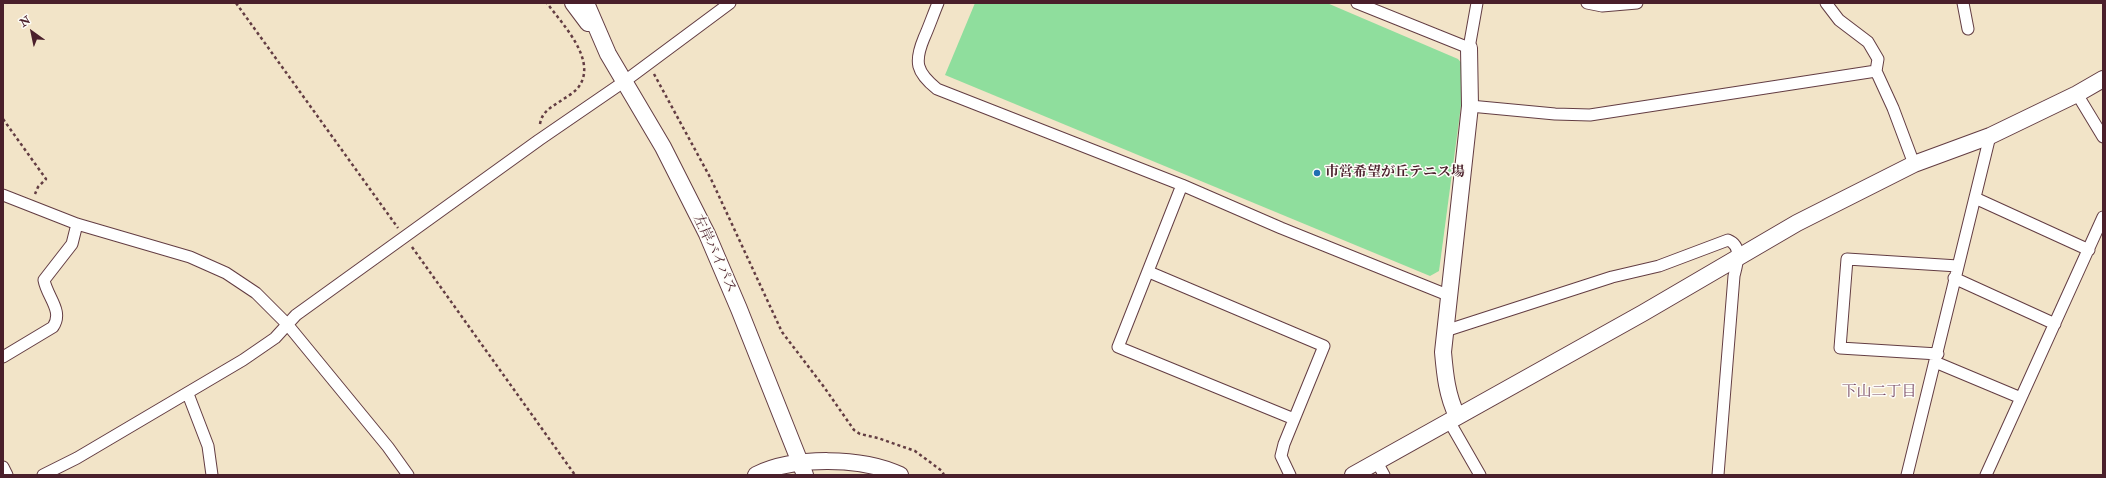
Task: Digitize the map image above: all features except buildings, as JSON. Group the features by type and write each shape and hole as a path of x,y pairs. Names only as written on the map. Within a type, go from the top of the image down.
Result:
{"street":[{"name":"左岸バイパス","path":"573,3 603,44 625,81 663,147 707,234 803,468"},
{"name":"左岸バイパス","path":"586,3 603,44"},
{"path":"43,475 188,394 262,347 275,338 296,315 405,238 539,140 625,81 730,3"},
{"path":"937,3 918,51 917,61 921,73 937,89 1182,185 1281,228 1450,296"},
{"path":"1357,3 1380,8 1469,48"},
{"path":"1477,3 1469,48 1470,106 1443,352 1453,418 1480,475"},
{"path":"1587,3 1602,6 1637,3"},
{"path":"1826,3 1839,20 1868,42 1878,59 1876,71 1893,108 1914,164"},
{"path":"1963,3 1968,30"},
{"path":"1470,106 1554,114 1590,115 1876,71"},
{"path":"1352,475 1381,468 1453,418 1798,223 1914,164 1990,136 2103,80"},
{"path":"2077,94 2103,137"},
{"path":"1907,475 1990,136"},
{"path":"1182,185 1149,272 1118,347 1294,419"},
{"path":"3,195 30,207 77,224 190,257 226,273 256,293 287,324 388,447 408,475"},
{"path":"1975,198 2089,250"},
{"path":"1986,475 2056,324 2103,217"},
{"path":"3,357 53,327 56,322 58,314 46,289 44,280 72,244 77,224"},
{"path":"1445,331 1612,277 1659,266 1728,240 1732,242 1737,249 1738,258 1734,276 1718,475"},
{"path":"1958,266 1847,259 1840,348 1936,358 2021,398"},
{"path":"1149,272 1324,346 1294,419 1282,456 1290,475"},
{"path":"1954,278 2056,324"},
{"path":"188,394 208,446 212,475"},
{"path":"756,475 782,465 803,468 862,464 877,467 900,475"},
{"path":"3,466 7,475"}],"path":[{"path":"236,3 575,475"},
{"path":"539,140 541,119 545,111 577,89 584,70 584,58 578,46 547,3"},
{"path":"652,69 711,179 782,332 796,352 824,387 854,430 860,434 878,438 915,451 942,471 944,475"},
{"path":"3,119 46,179 38,187 30,207"}],"green space":[{"name":"市営希望が丘テニス場","path":"975,3 1327,3 1458,59 1466,68 1439,271 1430,276 945,75"}],"place":[{"name":"市営希望が丘テニス場","path":"1317,173"}],"district":[{"name":"下山二丁目","path":"1879,393"}]}
